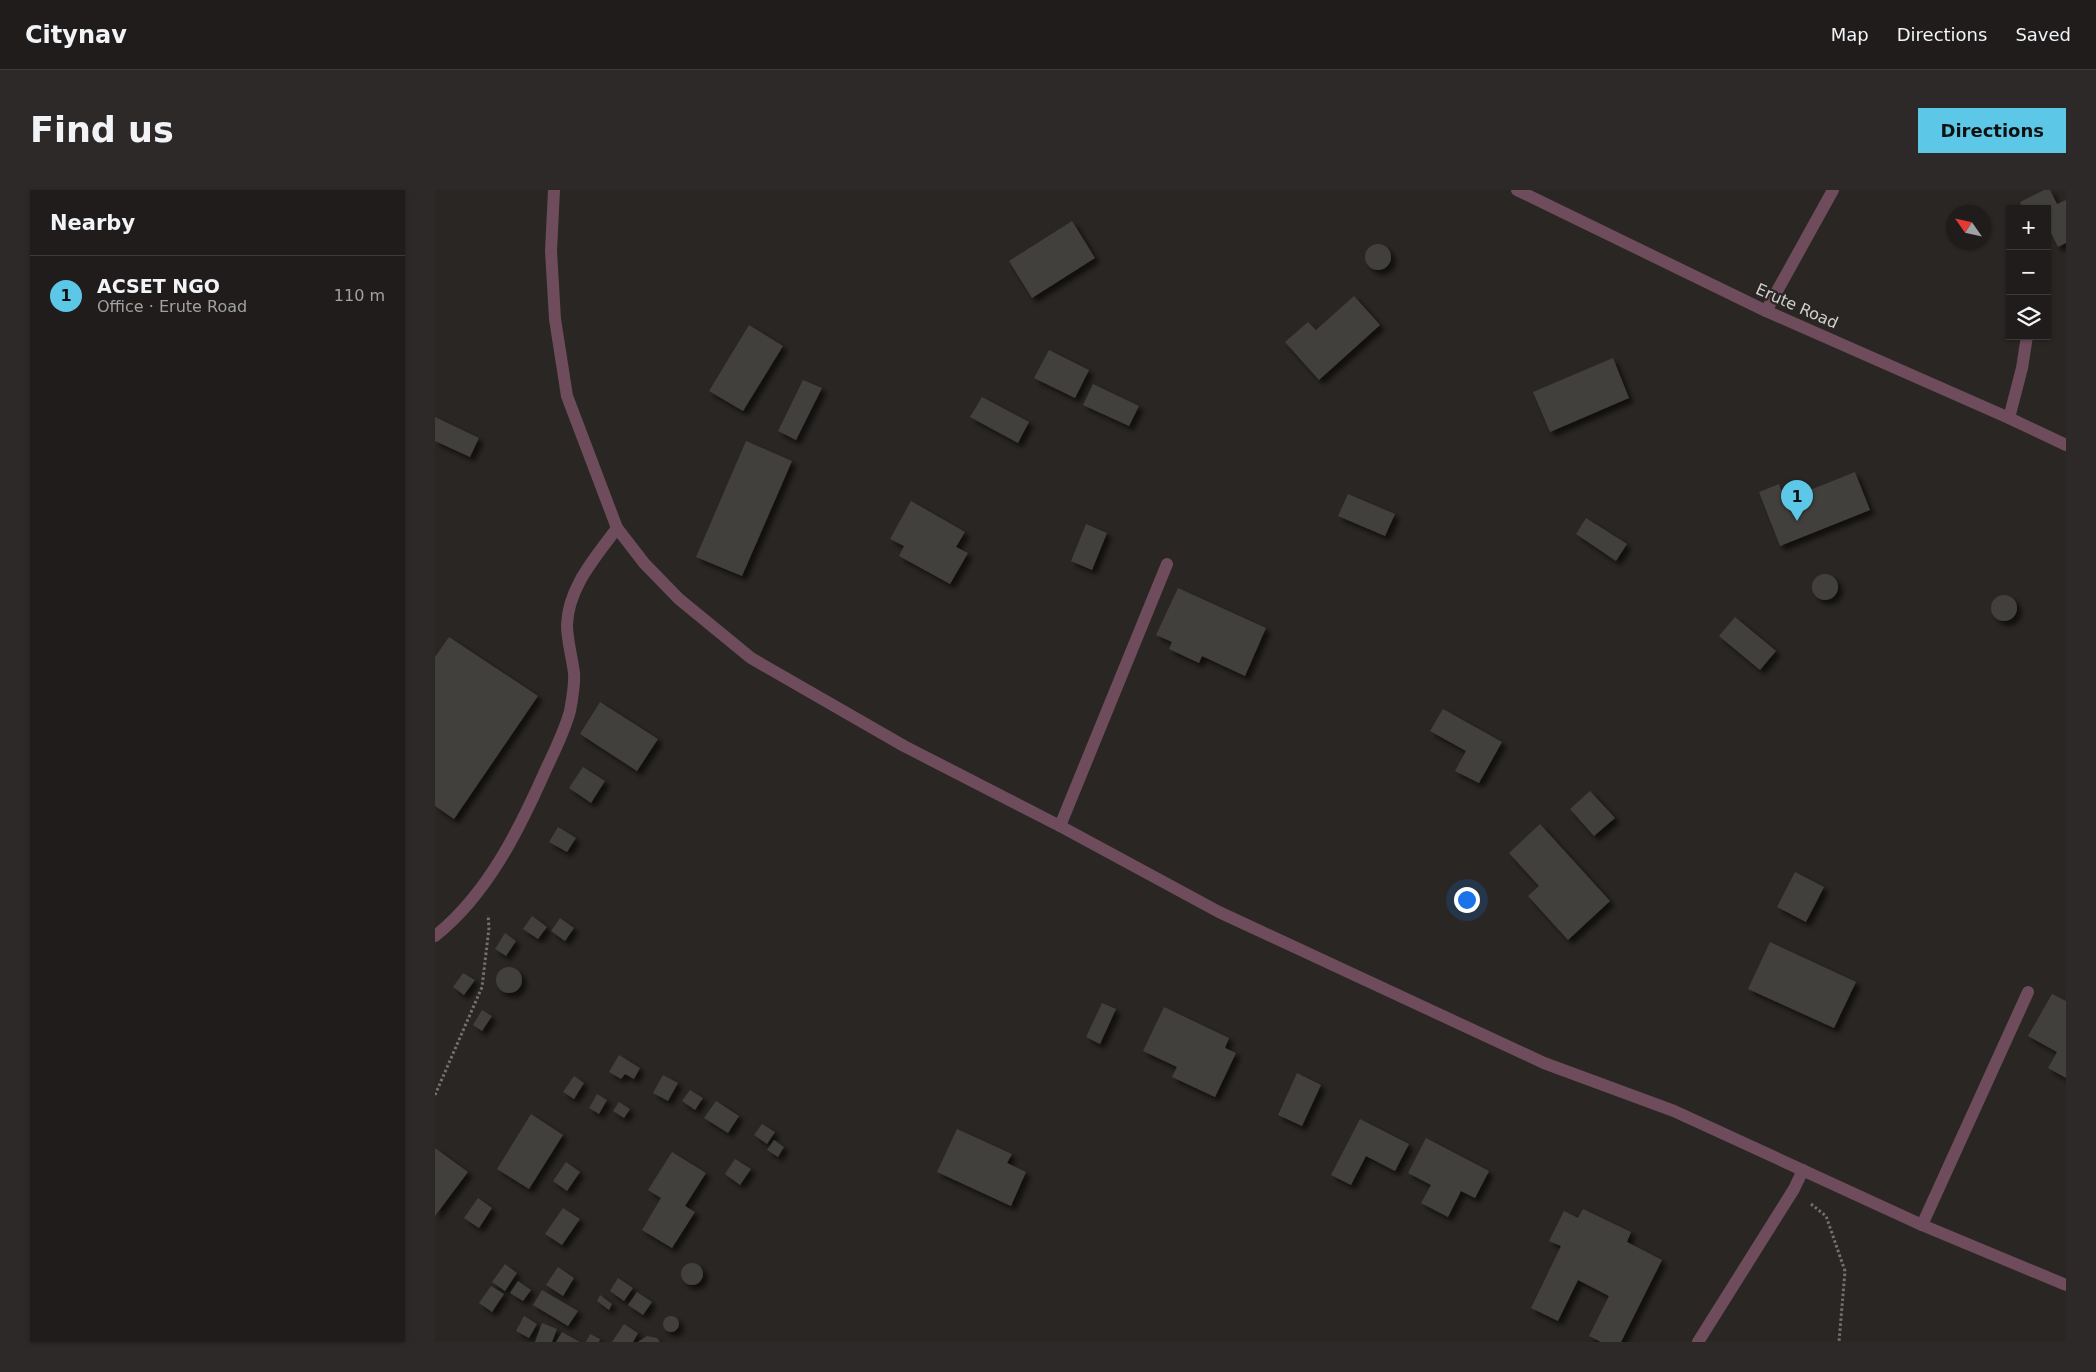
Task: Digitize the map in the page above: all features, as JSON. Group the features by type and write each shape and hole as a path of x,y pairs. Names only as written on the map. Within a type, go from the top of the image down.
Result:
{"street":[{"path":"554,190 551,251 555,319 567,396 617,528 644,563 679,599 751,658 904,746 1219,912 1544,1063 1674,1111 1922,1225 2066,1285"},
{"name":"Erute Road","path":"1517,190 1766,311 2066,445"},
{"path":"1766,311 1833,190"},
{"path":"2009,418 2022,368 2026,340"},
{"path":"435,936 446,928 486,881 529,807 569,711 574,676 567,626 570,606 580,580 617,528"},
{"path":"1059,826 1167,564"},
{"path":"1922,1225 2028,992"},
{"path":"1698,1342 1794,1189 1803,1170"}],"path":[{"path":"435,1095 482,987 489,928 486,881"},
{"path":"1794,1189 1826,1216 1845,1271 1839,1342"}],"building":[{"path":"2044,190 2050,190 2057,204 2066,200 2066,243 2058,247 2051,233 2051,205 2021,205 2020,202"},
{"path":"1072,221 1095,258 1032,298 1009,261"},
{"path":"1378,244 1387,248 1391,257 1387,266 1378,270 1369,266 1365,257 1369,248"},
{"path":"1354,296 1380,325 1319,380 1285,342 1308,322 1316,330"},
{"path":"749,325 783,346 743,411 709,391"},
{"path":"1049,350 1089,370 1075,398 1034,378"},
{"path":"1613,358 1629,398 1550,432 1533,392"},
{"path":"803,380 822,388 796,440 778,431"},
{"path":"1093,384 1139,406 1129,426 1083,405"},
{"path":"982,397 1029,422 1018,443 970,417"},
{"path":"435,417 479,438 470,457 435,441"},
{"path":"746,441 792,461 742,576 696,557"},
{"path":"1855,472 1870,510 1780,546 1759,492 1779,484 1785,500"},
{"path":"1348,494 1395,514 1385,536 1338,516"},
{"path":"911,501 965,532 956,547 968,553 950,584 899,556 904,546 890,539"},
{"path":"1586,518 1627,544 1616,561 1576,534"},
{"path":"1086,524 1107,533 1092,570 1071,561"},
{"path":"1825,574 1834,578 1838,587 1834,596 1825,600 1816,596 1812,587 1816,578"},
{"path":"1178,588 1266,628 1245,676 1202,656 1199,663 1169,649 1172,642 1156,635"},
{"path":"2004,595 2013,599 2017,608 2013,617 2004,621 1995,617 1991,608 1995,599"},
{"path":"1735,617 1776,651 1760,670 1719,636"},
{"path":"449,637 538,696 454,819 435,806 435,657"},
{"path":"600,702 658,739 637,771 580,734"},
{"path":"1443,709 1502,742 1479,783 1455,771 1466,751 1430,731"},
{"path":"583,767 605,781 591,803 569,788"},
{"path":"1590,791 1615,818 1594,836 1570,809"},
{"path":"1540,824 1610,901 1568,940 1528,896 1539,886 1509,853"},
{"path":"558,827 576,838 567,852 549,842"},
{"path":"1795,872 1824,887 1806,922 1777,907"},
{"path":"532,916 547,927 538,939 523,929"},
{"path":"560,918 574,928 565,941 551,931"},
{"path":"505,933 516,941 506,956 495,949"},
{"path":"1770,942 1856,982 1834,1028 1748,989"},
{"path":"509,967 518,971 522,980 518,989 509,993 500,989 496,980 500,971"},
{"path":"463,973 475,980 464,995 453,987"},
{"path":"2052,994 2066,1001 2066,1078 2048,1068 2057,1052 2028,1036"},
{"path":"1102,1003 1116,1009 1100,1044 1086,1037"},
{"path":"1164,1007 1229,1038 1225,1048 1236,1053 1215,1097 1172,1077 1177,1067 1143,1051"},
{"path":"482,1010 492,1016 482,1031 473,1025"},
{"path":"619,1055 640,1068 634,1079 625,1074 621,1079 609,1072"},
{"path":"1297,1073 1321,1085 1302,1126 1278,1115"},
{"path":"663,1075 678,1083 668,1101 653,1093"},
{"path":"574,1076 584,1083 574,1099 563,1092"},
{"path":"690,1090 703,1098 695,1110 682,1101"},
{"path":"597,1094 607,1100 599,1114 589,1108"},
{"path":"716,1101 739,1116 728,1133 704,1118"},
{"path":"619,1102 630,1109 624,1118 613,1111"},
{"path":"531,1114 563,1135 529,1189 497,1169"},
{"path":"1360,1119 1409,1144 1395,1171 1366,1156 1351,1185 1331,1175"},
{"path":"762,1124 775,1132 767,1144 754,1135"},
{"path":"957,1129 1012,1154 1007,1163 1026,1172 1011,1206 937,1172"},
{"path":"1426,1138 1489,1171 1475,1198 1461,1191 1448,1217 1421,1203 1431,1185 1408,1173"},
{"path":"774,1140 784,1147 778,1157 767,1150"},
{"path":"435,1148 468,1172 435,1216"},
{"path":"672,1152 706,1173 685,1206 695,1212 672,1248 642,1230 661,1198 648,1190"},
{"path":"735,1159 751,1169 740,1185 725,1174"},
{"path":"566,1162 580,1172 567,1191 553,1181"},
{"path":"478,1198 492,1208 479,1228 464,1218"},
{"path":"563,1208 580,1219 562,1245 545,1234"},
{"path":"1583,1209 1631,1232 1627,1242 1662,1260 1621,1342 1601,1342 1589,1336 1609,1296 1578,1280 1558,1321 1531,1308 1561,1246 1549,1241 1564,1211 1578,1218"},
{"path":"692,1263 702,1270 703,1274 696,1284 692,1285 682,1278 681,1274 688,1264"},
{"path":"505,1264 517,1273 505,1291 492,1282"},
{"path":"558,1267 574,1278 563,1296 546,1285"},
{"path":"618,1278 633,1288 624,1301 610,1291"},
{"path":"518,1281 531,1290 523,1301 510,1293"},
{"path":"491,1286 504,1294 492,1312 479,1303"},
{"path":"542,1290 578,1311 568,1326 533,1305"},
{"path":"637,1292 652,1302 643,1315 628,1305"},
{"path":"600,1295 612,1304 609,1310 597,1301"},
{"path":"524,1316 537,1324 529,1338 516,1331"},
{"path":"671,1316 677,1318 679,1324 677,1330 671,1332 665,1330 663,1324 665,1318"},
{"path":"542,1323 557,1329 552,1342 535,1342"},
{"path":"624,1324 638,1333 633,1342 612,1342"},
{"path":"562,1332 580,1342 556,1342"},
{"path":"590,1334 600,1339 599,1342 586,1342"},
{"path":"647,1336 657,1338 660,1342 638,1342"}],"place":[{"name":"ACSET NGO","path":"1797,521"}]}
